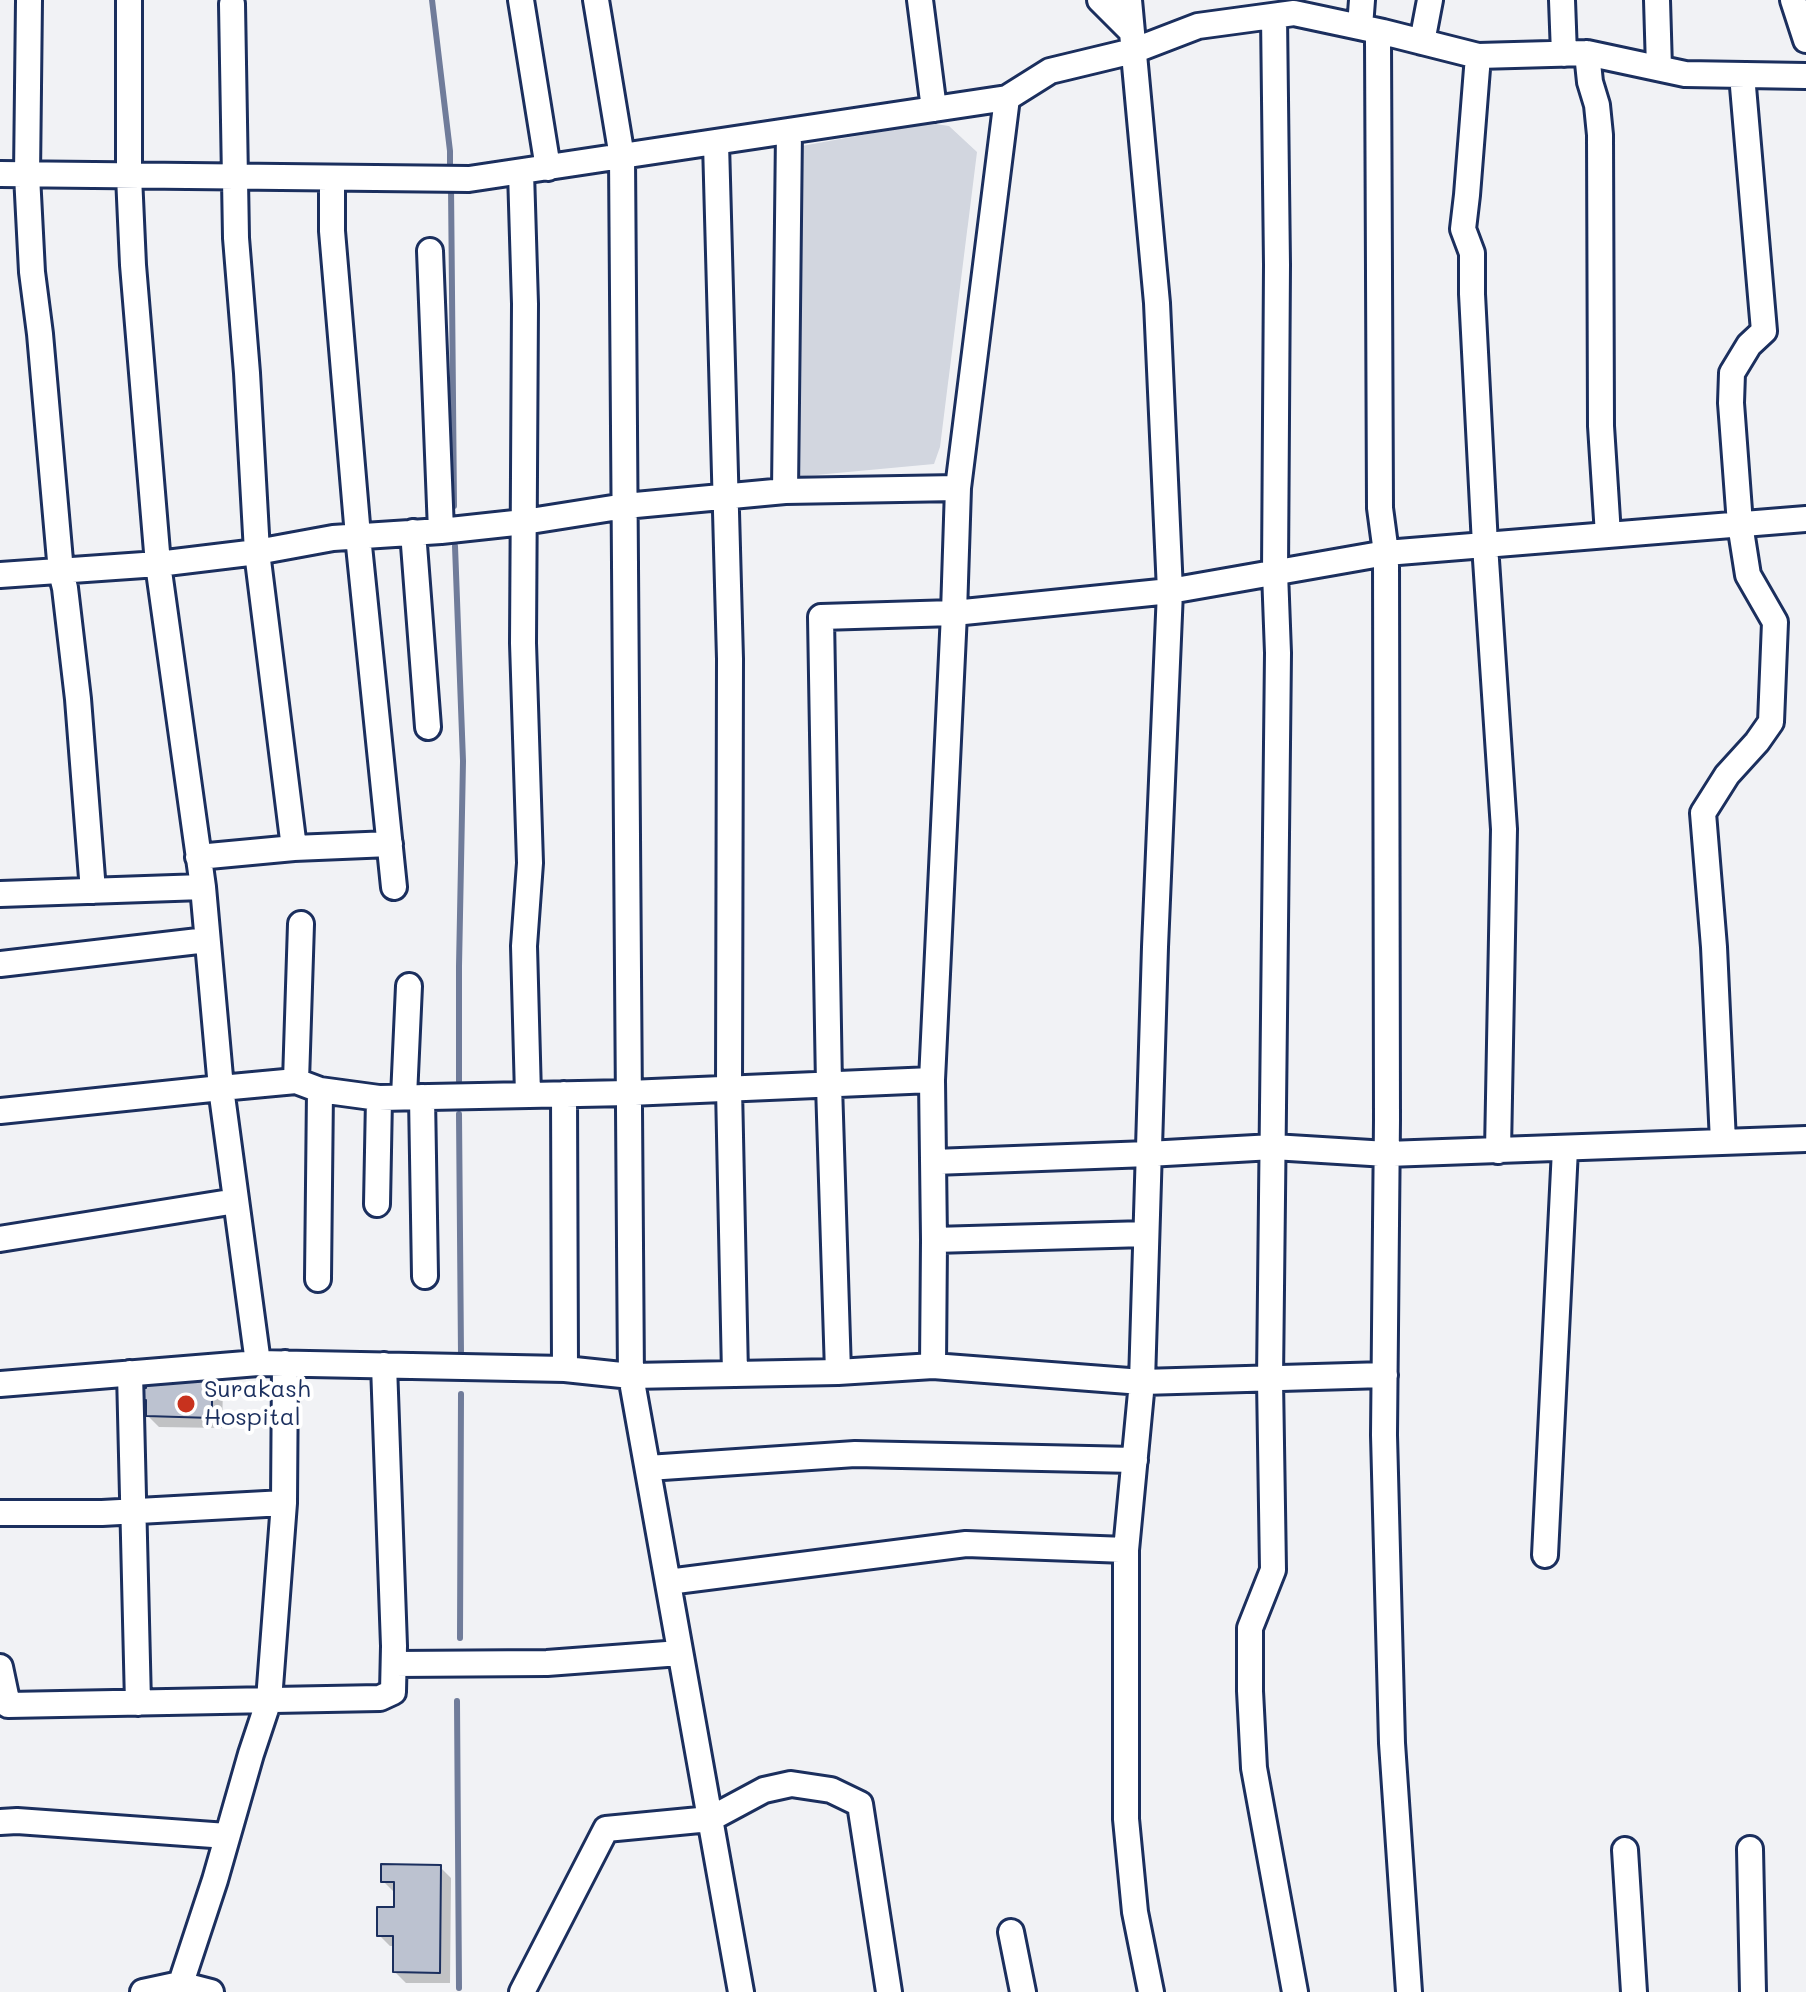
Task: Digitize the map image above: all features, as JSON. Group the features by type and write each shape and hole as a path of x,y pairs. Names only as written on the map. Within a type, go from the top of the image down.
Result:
{"street":[{"path":"29,0 27,175 32,272 61,572 78,699 93,891"},
{"path":"129,0 129,176 133,265 158,564 203,887 221,1088 258,1363"},
{"path":"521,0 548,168"},
{"path":"596,0 622,157 631,1376 741,1992"},
{"path":"920,0 934,109"},
{"path":"1100,0 1132,41"},
{"path":"1129,0 1157,303 1170,591 1142,1382 1126,1550 1126,1819 1135,1912 1151,1992"},
{"path":"1362,0 1378,39 1380,508 1386,553 1384,1435 1392,1743 1409,1992"},
{"path":"1422,42 1430,0"},
{"path":"1562,0 1575,54 1590,82 1597,105 1600,135 1601,426 1608,535"},
{"path":"1657,0 1659,68"},
{"path":"1793,0 1806,40"},
{"path":"232,4 236,238 257,552 294,848"},
{"path":"0,174 469,179 1007,98 1050,71 1132,41 1288,10 1478,56 1575,54 1685,74 1806,76"},
{"path":"1288,10 1277,265 1275,572 1278,653 1270,1380 1273,1570 1250,1628 1250,1691 1254,1768 1295,1992"},
{"path":"1478,56 1463,229 1472,253 1485,545 1504,829 1498,1151"},
{"path":"1723,1142 1714,947 1703,813 1727,775 1771,722 1775,622 1748,575 1740,524 1731,403 1732,373 1749,345 1764,331 1742,75"},
{"path":"933,1366 932,1080 958,488 1007,98"},
{"path":"785,491 789,131"},
{"path":"716,143 730,659 729,1088 735,1374"},
{"path":"521,172 525,304 523,643 530,863 524,946 528,1095"},
{"path":"332,178 332,231 358,536 394,887"},
{"path":"430,251 441,531"},
{"path":"0,575 158,564 257,552 333,538 441,531 625,506 785,491 958,488"},
{"path":"838,1372 829,1085 821,617 954,613 1170,591 1386,553 1806,519"},
{"path":"413,532 428,727"},
{"path":"198,857 294,848 390,844"},
{"path":"0,894 203,887"},
{"path":"296,1081 301,924"},
{"path":"0,964 207,940"},
{"path":"409,986 425,1276"},
{"path":"0,1111 296,1081 320,1090 379,1098 629,1093 932,1080"},
{"path":"318,1279 320,1090"},
{"path":"564,1094 565,1369"},
{"path":"377,1204 379,1098"},
{"path":"934,1162 1273,1147 1387,1154 1806,1139"},
{"path":"1545,1555 1565,1149"},
{"path":"0,1239 236,1201"},
{"path":"934,1240 1146,1234"},
{"path":"0,1384 258,1363 565,1369 631,1376 838,1372 933,1366 1142,1382 1385,1375"},
{"path":"179,1988 269,1700 284,1503 285,1363"},
{"path":"0,1667 8,1705 380,1698 393,1692 384,1365"},
{"path":"130,1373 138,1703"},
{"path":"648,1468 855,1454 1135,1460"},
{"path":"0,1513 134,1512 284,1503"},
{"path":"668,1582 966,1544 1126,1550"},
{"path":"394,1664 547,1663 680,1653"},
{"path":"522,1992 606,1829 710,1819 764,1790 791,1784 831,1790 860,1804 889,1992"},
{"path":"0,1822 227,1836"},
{"path":"1750,1849 1753,1992"},
{"path":"1625,1850 1634,1992"},
{"path":"1011,1932 1023,1992"},
{"path":"143,1992 179,1988 211,1992"}],"shaded area":[{"path":"929,123 949,126 977,152 940,447 934,464 794,477 796,147"}],"building":[{"path":"146,1374 212,1375 212,1418 146,1416 146,1400 138,1400 138,1388 146,1388"},
{"path":"381,1864 441,1865 440,1973 393,1972 393,1936 377,1936 377,1907 394,1907 394,1882 381,1882"}],"waterway":[{"path":"432,0 450,174"},
{"path":"451,186 454,506"},
{"path":"455,546 463,761 459,1081"},
{"path":"459,1114 461,1355"},
{"path":"460,1638 461,1394"},
{"path":"457,1701 459,1988"}],"place":[{"name":"Surakash Hospital","path":"186,1404"}]}
